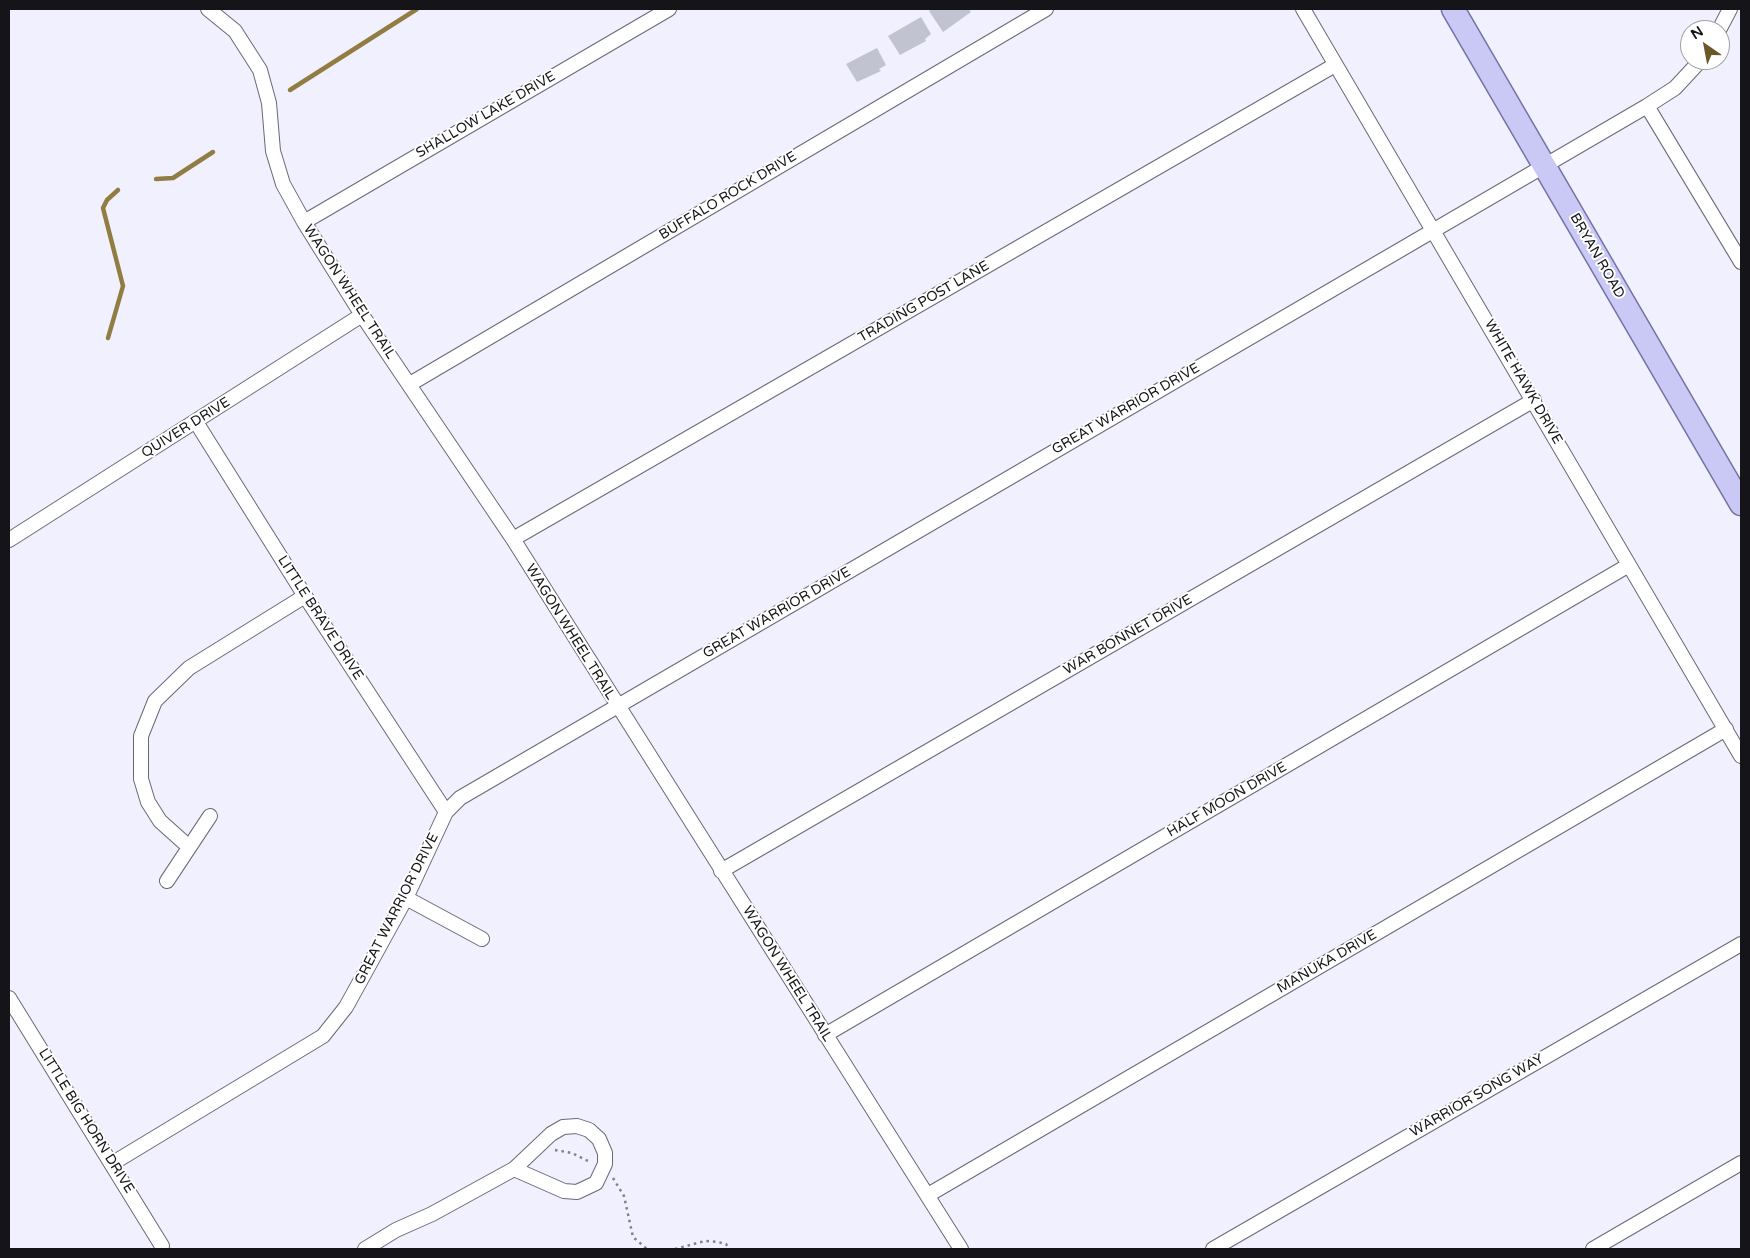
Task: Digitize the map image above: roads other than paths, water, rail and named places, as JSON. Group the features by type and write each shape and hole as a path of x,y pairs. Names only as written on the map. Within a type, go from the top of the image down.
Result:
{"main road":[{"name":"BRYAN ROAD","path":"1453,9 1741,504"}],"street":[{"name":"WAGON WHEEL TRAIL","path":"208,9 235,31 260,70 269,103 273,151 283,184 304,222 362,314 513,539 961,1249"},
{"name":"SHALLOW LAKE DRIVE","path":"304,222 669,9"},
{"name":"BUFFALO ROCK DRIVE","path":"410,384 1046,9"},
{"name":"WHITE HAWK DRIVE","path":"1304,9 1335,65 1534,400 1741,756"},
{"name":"TRADING POST LANE","path":"513,539 1335,65"},
{"name":"GREAT WARRIOR DRIVE","path":"113,1163 323,1036 346,1007 406,898 446,812 460,798 1433,229 1647,106 1675,88 1692,70"},
{"path":"1647,106 1741,262"},
{"name":"QUIVER DRIVE","path":"9,540 362,314"},
{"name":"WAR BONNET DRIVE","path":"722,871 1534,400"},
{"name":"LITTLE BRAVE DRIVE","path":"196,422 305,596 446,812"},
{"name":"HALF MOON DRIVE","path":"825,1035 1629,565"},
{"path":"190,847 160,821 148,802 141,779 140,736 155,701 189,668 305,596"},
{"name":"MANUKA DRIVE","path":"928,1194 1726,729"},
{"path":"167,881 210,816"},
{"path":"406,898 482,939"},
{"name":"WARRIOR SONG WAY","path":"1213,1249 1741,944"},
{"name":"LITTLE BIG HORN DRIVE","path":"9,998 113,1163 162,1246"},
{"path":"365,1249 396,1230 432,1214 514,1169 551,1134 563,1127 577,1126 589,1130 599,1139 605,1153 606,1164 596,1183 577,1192 564,1191 514,1169"},
{"path":"1593,1249 1741,1163"}],"waterway":[{"path":"290,90 417,9"},
{"path":"156,179 173,178 213,152"},
{"path":"108,338 123,286 103,208 107,200 118,190"}]}
